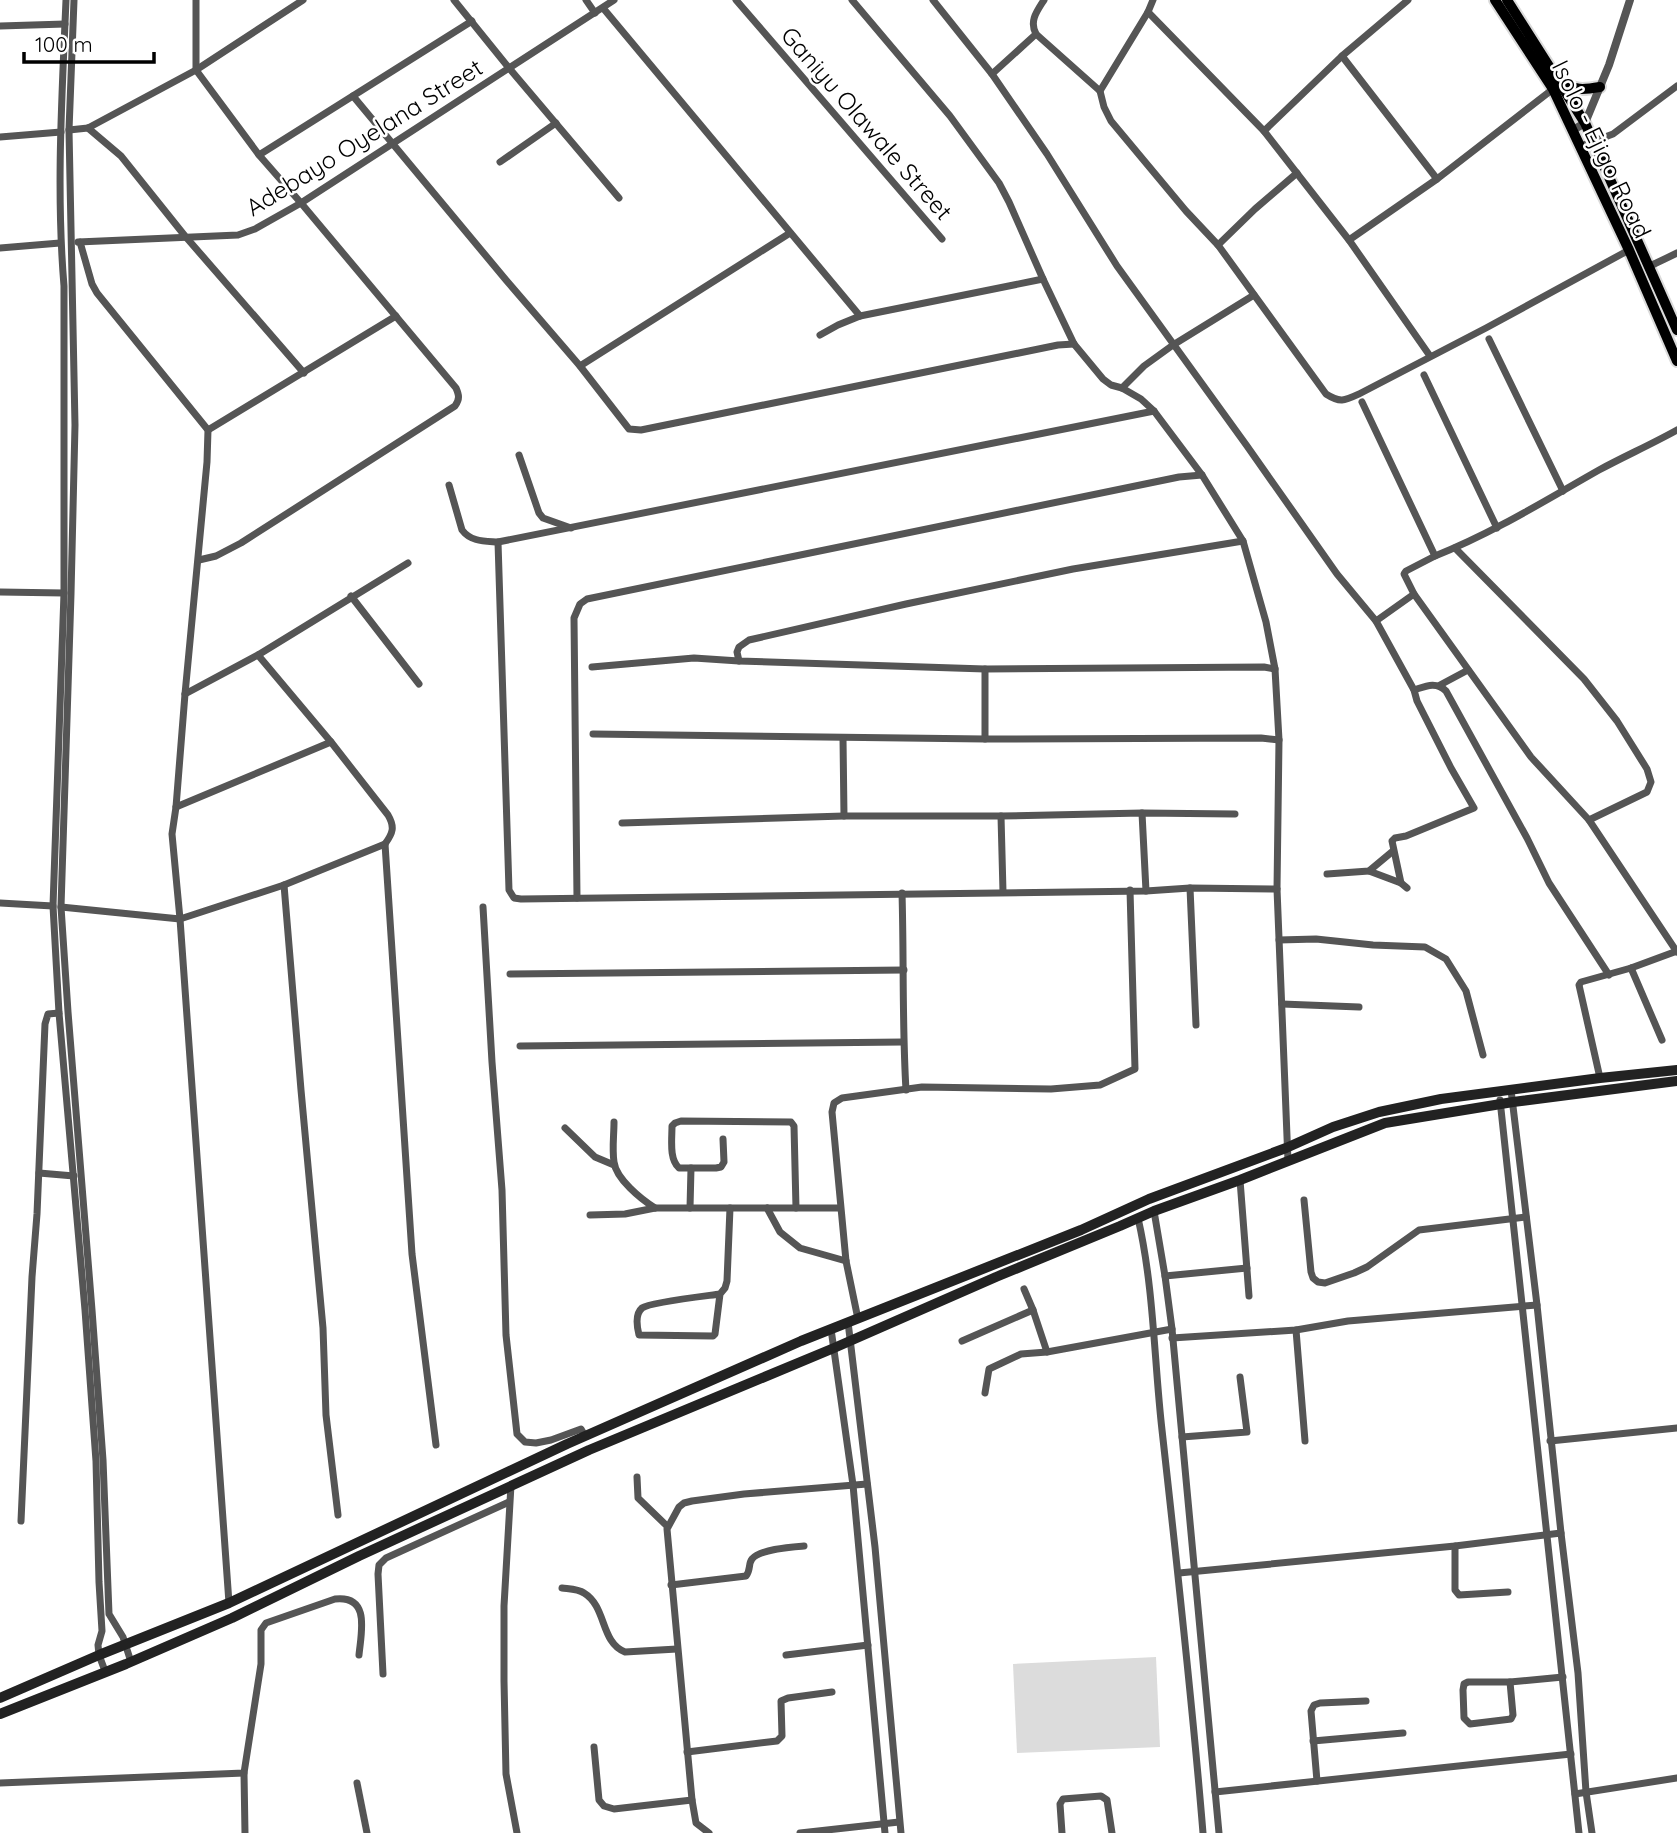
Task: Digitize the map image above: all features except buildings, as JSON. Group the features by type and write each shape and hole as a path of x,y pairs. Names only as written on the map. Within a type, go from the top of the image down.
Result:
{"main road":[{"name":"Isolo - Ejigo Road","path":"1495,0 1553,89 1629,250 1677,361"},
{"path":"1507,0 1585,123 1677,330"},
{"path":"1556,76 1572,88 1581,90 1600,87"},
{"path":"0,1698 229,1603 584,1436 831,1329 1333,1127 1379,1112 1441,1099 1677,1070"},
{"path":"0,1714 232,1618 321,1573 601,1445 1154,1211 1385,1123 1513,1102 1677,1081"}],"street":[{"path":"66,0 66,108"},
{"path":"74,0 60,243 64,286 64,593 57,907 59,1013 110,1614 126,1644 131,1662"},
{"path":"196,0 196,70 259,155 302,203 459,394 459,401 455,406 229,550 199,560"},
{"path":"0,137 88,128 196,70 303,0"},
{"path":"454,0 619,198"},
{"path":"586,0 594,13"},
{"name":"Adebayo Oyelana Street","path":"71,243 248,233 302,203 614,0"},
{"name":"Ganiyu Olawale Street","path":"736,0 942,239"},
{"path":"852,0 950,116 999,183 1074,344 1103,379 1141,399 1154,411 1202,475 1243,541 1266,622 1275,668 1279,740 1277,889 1288,1161"},
{"path":"933,0 992,74 1116,266 1338,574 1376,621 1474,808 1392,841 1404,886 1369,871 1327,874"},
{"path":"1044,0 1033,18 1032,27 1036,34 1100,91 1111,121 1218,245 1326,394 1335,400 1345,401 1629,250"},
{"path":"1100,91 1153,0"},
{"path":"1264,131 1342,56 1408,0"},
{"path":"1573,130 1585,123 1630,0"},
{"path":"603,8 860,316"},
{"path":"1148,12 1264,131 1349,240 1430,356"},
{"path":"259,155 472,21"},
{"path":"0,26 65,24"},
{"path":"992,74 1036,34"},
{"path":"1342,56 1437,179"},
{"path":"1581,146 1613,134 1677,86"},
{"path":"1349,240 1437,179 1553,89"},
{"path":"353,96 580,366 629,429 1074,344"},
{"path":"500,162 556,123"},
{"path":"88,128 121,156 185,236 304,373"},
{"path":"65,131 71,243 75,425 57,907 92,1310 102,1540 102,1631 98,1645 105,1671"},
{"path":"1218,245 1297,173"},
{"path":"580,366 790,233"},
{"path":"80,242 97,293 208,430 208,462 172,845 180,919 229,1603"},
{"path":"0,248 60,243"},
{"path":"1650,267 1677,253"},
{"path":"820,335 860,316 1043,279"},
{"path":"1122,388 1144,366 1254,295"},
{"path":"208,430 396,316"},
{"path":"1489,339 1563,491"},
{"path":"1424,375 1497,528"},
{"path":"1362,402 1436,556"},
{"path":"449,485 462,530 466,535 471,539 498,542 1154,411"},
{"path":"1600,1078 1579,985 1581,982 1677,951 1589,820 1531,757 1415,594 1404,574 1497,528 1677,430"},
{"path":"519,455 539,513 543,518 572,528"},
{"path":"64,470 74,471"},
{"path":"576,898 574,618 580,604 587,599 1166,480 1202,475"},
{"path":"739,661 739,647 749,640 1073,569 1243,541"},
{"path":"498,542 509,890 514,898 1277,889"},
{"path":"1455,548 1584,679 1617,721 1647,769 1651,782 1647,792 1589,820"},
{"path":"185,694 258,655 408,563"},
{"path":"0,592 64,593"},
{"path":"1376,621 1415,594"},
{"path":"352,596 419,684"},
{"path":"0,903 180,919 284,885 385,844 392,835 391,821 331,742 258,655"},
{"path":"592,667 694,658 985,669 1275,668"},
{"path":"985,669 985,739"},
{"path":"1414,690 1432,684 1440,685 1468,670"},
{"path":"1440,685 1446,691 1527,838 1549,883 1609,975"},
{"path":"593,734 1279,740"},
{"path":"843,738 844,816"},
{"path":"176,807 331,742"},
{"path":"1142,813 1146,891"},
{"path":"622,823 844,816 1235,814"},
{"path":"1001,816 1003,892"},
{"path":"385,844 412,1254 436,1445"},
{"path":"1369,871 1393,850"},
{"path":"284,885 323,1328 326,1415 338,1515"},
{"path":"1190,888 1196,1025"},
{"path":"901,1833 851,1341 853,1321 840,1208 832,1112 834,1103 842,1098 922,1087 1051,1090 1100,1085 1135,1069 1130,890"},
{"path":"902,893 906,1090"},
{"path":"483,907 502,1191 506,1335 517,1434 525,1442 536,1443 581,1429 584,1436"},
{"path":"1279,940 1316,939 1425,947 1446,959 1466,991 1483,1055"},
{"path":"1631,968 1662,1040"},
{"path":"510,974 904,970"},
{"path":"1282,1004 1359,1007"},
{"path":"21,1521 46,1019 48,1014 59,1013"},
{"path":"520,1046 903,1042"},
{"path":"1511,1090 1578,1672 1586,1792 1592,1833"},
{"path":"1499,1093 1580,1833"},
{"path":"614,1122 614,1165 639,1198 655,1208"},
{"path":"723,1139 724,1162 721,1167 679,1168 675,1165 672,1126 675,1123 791,1122 794,1126 796,1208"},
{"path":"565,1128 594,1157 614,1165"},
{"path":"690,1208 691,1168"},
{"path":"39,1173 74,1176"},
{"path":"1240,1180 1249,1296"},
{"path":"1304,1200 1311,1272 1318,1282 1325,1283 1367,1267 1419,1230 1526,1217"},
{"path":"590,1215 625,1214 655,1208 840,1208"},
{"path":"720,1294 643,1307 637,1321 639,1335 713,1336 717,1331 720,1294 727,1281 730,1208"},
{"path":"767,1208 780,1232 800,1248 846,1261"},
{"path":"1154,1211 1172,1334 1219,1833"},
{"path":"1138,1218 1145,1256 1179,1573 1203,1833"},
{"path":"1165,1276 1247,1268"},
{"path":"1024,1289 1047,1352"},
{"path":"985,1393 989,1369 1021,1354 1047,1352 1153,1332 1172,1334 1296,1330 1348,1321 1537,1305"},
{"path":"962,1341 1033,1310"},
{"path":"831,1329 853,1485 885,1833"},
{"path":"1296,1330 1305,1441"},
{"path":"1182,1437 1247,1432 1240,1377"},
{"path":"1550,1441 1677,1428"},
{"path":"637,1477 638,1498 667,1525"},
{"path":"709,1833 696,1823 692,1800 667,1525 679,1507 692,1501 867,1484"},
{"path":"511,1485 504,1606 504,1681 506,1774 517,1833"},
{"path":"383,1674 379,1565 386,1558 509,1502"},
{"path":"1179,1573 1560,1533"},
{"path":"671,1585 746,1576 756,1556 778,1548 804,1545"},
{"path":"1455,1546 1455,1590 1459,1595 1508,1592"},
{"path":"562,1588 585,1593 600,1613 612,1643 621,1651 677,1649"},
{"path":"245,1833 244,1773 261,1664 261,1630 266,1622 335,1599 352,1601 359,1608 362,1618 359,1656"},
{"path":"786,1655 868,1645"},
{"path":"1510,1682 1513,1715 1511,1719 1470,1724 1466,1721 1464,1684 1563,1676"},
{"path":"687,1752 777,1741 782,1736 781,1702 788,1698 832,1692"},
{"path":"1317,1781 1311,1711 1314,1705 1366,1701"},
{"path":"1313,1741 1403,1733"},
{"path":"594,1747 599,1800 604,1806 614,1809 692,1800"},
{"path":"1215,1793 1571,1754"},
{"path":"0,1783 244,1773"},
{"path":"1575,1794 1677,1778"},
{"path":"358,1783 367,1833"},
{"path":"1062,1833 1060,1804 1063,1799 1101,1796 1107,1800 1112,1833"},
{"path":"800,1833 899,1822"}],"shaded area":[{"path":"1156,1657 1160,1747 1017,1753 1013,1664"}]}
